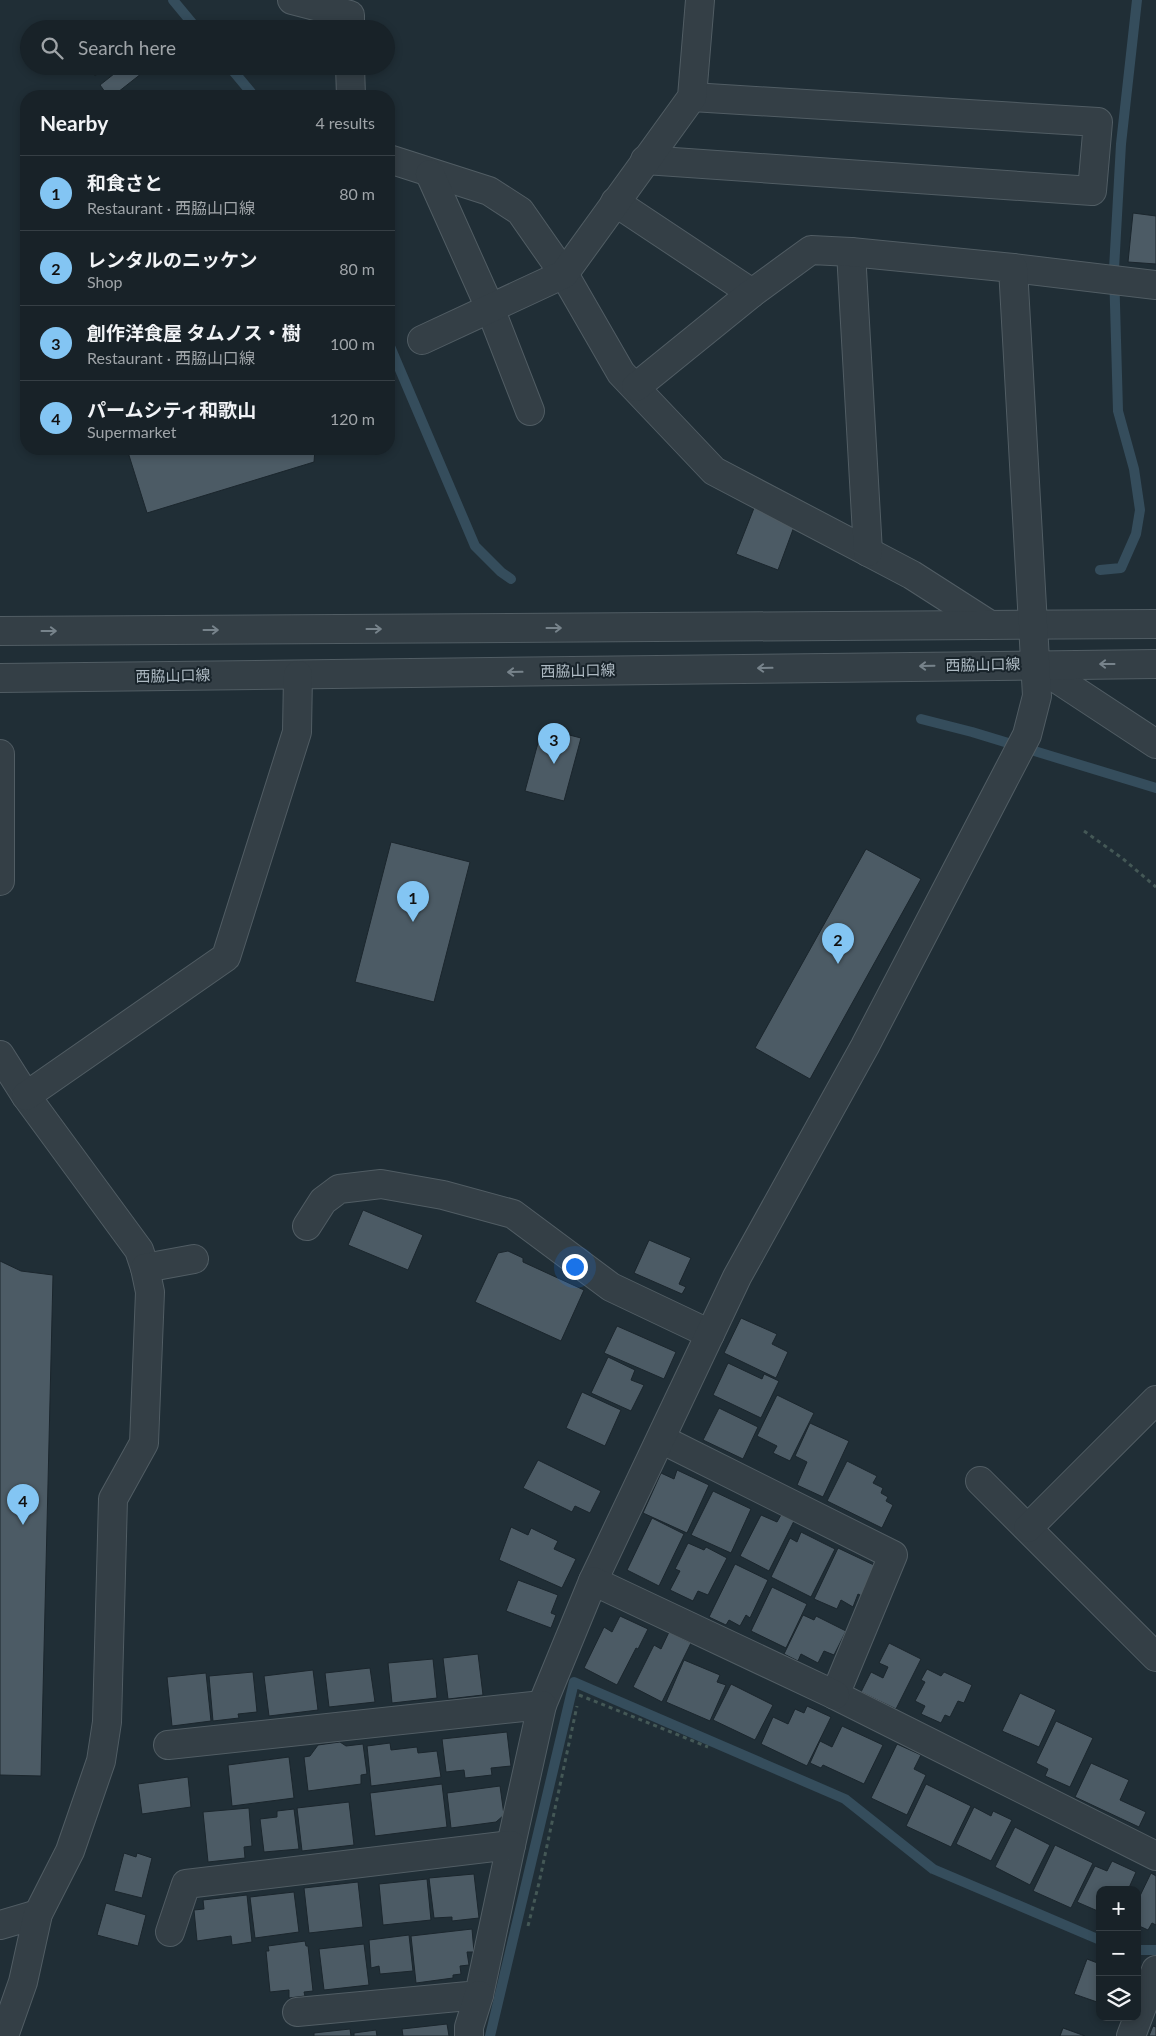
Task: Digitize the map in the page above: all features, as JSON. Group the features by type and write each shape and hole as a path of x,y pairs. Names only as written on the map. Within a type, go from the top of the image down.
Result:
{"street":[{"path":"292,0 350,15 350,20"},
{"path":"422,340 564,274 692,97 700,0"},
{"path":"350,75 351,90"},
{"path":"645,160 1092,191 1098,122 692,97"},
{"path":"395,161 430,174 489,191 520,211 564,274 621,373 636,386 714,471 912,575 990,625"},
{"path":"430,174 490,308 530,411"},
{"path":"615,202 752,293"},
{"path":"636,386 752,293 811,250 851,252 1013,268 1156,285"},
{"path":"851,252 868,552"},
{"path":"470,2036 469,2027 479,1995 542,1705 593,1581 737,1277 865,1046 1021,746 1037,696 1013,268"},
{"path":"0,631 1156,624"},
{"name":"西脇山口線","path":"0,678 1156,664"},
{"path":"1036,665 1156,744"},
{"path":"26,1096 226,957 297,732 298,675"},
{"path":"0,754 0,881"},
{"path":"0,1056 26,1096 139,1250 150,1292 144,1443 113,1499 107,1722 101,1761 70,1851 38,1914 23,1982 4,2036"},
{"path":"307,1226 323,1201 339,1189 381,1184 443,1195 512,1214 611,1287 710,1334"},
{"path":"145,1268 194,1258"},
{"path":"1028,1528 1156,1400"},
{"path":"661,1439 893,1555 836,1695"},
{"path":"980,1482 1155,1655"},
{"path":"593,1581 836,1695 1156,1856"},
{"path":"168,1745 542,1705"},
{"path":"170,1932 186,1884 511,1845"},
{"path":"0,1925 38,1914"},
{"path":"1131,2036 1156,1970"},
{"path":"296,2012 479,1995"}],"path":[{"path":"1084,831 1122,858 1156,886"},
{"path":"527,1929 539,1883 580,1694 708,1747"}],"building":[{"path":"113,75 140,75 121,90 104,90 100,85"},
{"path":"1133,213 1156,216 1156,264 1128,262"},
{"path":"129,455 315,455 314,462 147,513"},
{"path":"754,508 795,524 778,570 736,554"},
{"path":"542,728 581,738 564,801 525,791"},
{"path":"391,842 470,862 434,1002 355,982"},
{"path":"866,849 921,879 810,1079 755,1048"},
{"path":"363,1210 423,1235 408,1270 348,1245"},
{"path":"649,1240 691,1258 679,1284 686,1287 682,1294 634,1273"},
{"path":"508,1251 523,1258 523,1262 584,1290 561,1341 475,1302 498,1253"},
{"path":"0,1261 21,1271 53,1275 41,1776 0,1775"},
{"path":"741,1318 777,1334 772,1344 788,1352 776,1378 724,1353"},
{"path":"617,1326 676,1352 664,1379 604,1353"},
{"path":"608,1357 635,1370 631,1380 644,1385 631,1411 591,1393"},
{"path":"728,1363 762,1379 764,1374 779,1381 761,1418 713,1395"},
{"path":"582,1392 621,1410 605,1446 566,1428"},
{"path":"777,1395 814,1413 790,1461 773,1453 777,1446 757,1436"},
{"path":"719,1408 758,1427 743,1459 703,1440"},
{"path":"810,1423 849,1441 823,1497 797,1485 807,1462 795,1456"},
{"path":"538,1460 601,1491 590,1513 575,1506 572,1512 523,1488"},
{"path":"847,1461 877,1476 873,1483 883,1488 881,1493 888,1497 886,1501 893,1505 882,1528 827,1501"},
{"path":"677,1470 709,1485 687,1533 643,1513 661,1473 674,1479"},
{"path":"713,1491 751,1509 731,1553 691,1535"},
{"path":"782,1513 795,1519 769,1571 740,1556 761,1515 777,1522"},
{"path":"652,1518 684,1534 659,1586 627,1570"},
{"path":"511,1527 528,1535 531,1528 558,1541 554,1549 576,1559 562,1588 499,1560"},
{"path":"801,1532 835,1549 811,1597 771,1577 790,1538 797,1542"},
{"path":"688,1543 704,1550 706,1547 727,1558 708,1595 698,1591 693,1601 670,1590 680,1571 675,1569"},
{"path":"838,1548 876,1566 862,1596 858,1594 853,1607 841,1600 837,1609 814,1599"},
{"path":"735,1564 768,1580 750,1618 746,1615 740,1626 729,1620 726,1625 709,1617"},
{"path":"518,1580 558,1595 551,1613 556,1615 551,1628 506,1611"},
{"path":"772,1587 807,1604 786,1648 751,1631"},
{"path":"803,1615 814,1620 816,1616 846,1631 834,1655 824,1651 818,1663 801,1654 798,1661 784,1654"},
{"path":"620,1616 648,1629 617,1685 584,1668 604,1627 612,1632"},
{"path":"669,1632 691,1643 662,1702 633,1687 654,1645 661,1649"},
{"path":"889,1643 921,1659 896,1709 861,1692 871,1672 883,1678 888,1667 879,1663"},
{"path":"478,1654 483,1695 448,1699 443,1658"},
{"path":"433,1659 437,1698 392,1703 388,1663"},
{"path":"684,1660 720,1675 717,1682 726,1685 710,1721 666,1702"},
{"path":"370,1668 375,1702 329,1707 325,1673"},
{"path":"927,1669 941,1676 944,1672 972,1685 964,1703 958,1701 950,1717 945,1715 941,1723 921,1714 925,1706 915,1701 925,1682 921,1680"},
{"path":"313,1670 318,1710 269,1716 264,1676"},
{"path":"253,1672 257,1712 238,1714 239,1718 213,1721 209,1676"},
{"path":"206,1673 211,1721 172,1726 167,1677"},
{"path":"731,1684 773,1705 755,1740 713,1720"},
{"path":"1020,1693 1056,1710 1039,1747 1002,1731"},
{"path":"807,1706 831,1717 807,1766 761,1744 773,1717 788,1724 795,1709 804,1713"},
{"path":"1056,1721 1093,1738 1070,1787 1045,1776 1048,1769 1036,1763"},
{"path":"842,1726 883,1745 864,1784 823,1765 821,1768 810,1763 820,1741 832,1747"},
{"path":"507,1732 511,1766 491,1768 492,1775 465,1778 464,1770 446,1772 442,1739"},
{"path":"340,1742 346,1746 363,1744 367,1774 361,1775 361,1784 308,1791 304,1757 310,1756 318,1745"},
{"path":"390,1743 391,1750 417,1747 418,1753 437,1751 441,1777 371,1786 367,1746"},
{"path":"897,1744 921,1755 914,1769 926,1775 907,1815 871,1798"},
{"path":"289,1757 294,1798 232,1806 228,1765"},
{"path":"1091,1763 1129,1780 1120,1800 1146,1812 1139,1827 1075,1797"},
{"path":"188,1777 191,1807 142,1814 138,1784"},
{"path":"442,1784 447,1827 375,1836 370,1793"},
{"path":"926,1784 971,1806 951,1847 906,1826"},
{"path":"500,1786 504,1815 496,1822 451,1828 447,1793"},
{"path":"349,1802 354,1845 302,1851 297,1808"},
{"path":"974,1807 991,1816 993,1811 1012,1820 991,1861 956,1844"},
{"path":"249,1808 252,1846 244,1847 245,1858 208,1862 203,1812"},
{"path":"294,1809 299,1849 264,1852 260,1819 277,1817 277,1811"},
{"path":"1015,1827 1050,1845 1030,1885 995,1867"},
{"path":"1055,1845 1093,1863 1071,1908 1033,1891"},
{"path":"124,1853 136,1857 137,1853 152,1858 142,1898 114,1891"},
{"path":"1112,1861 1136,1872 1130,1886 1096,1886 1096,1910 1077,1902 1095,1866 1107,1871"},
{"path":"1151,1873 1156,1876 1156,1925 1152,1923 1148,1930 1141,1927 1141,1894"},
{"path":"474,1874 479,1918 452,1921 452,1917 434,1918 429,1878"},
{"path":"427,1879 431,1920 383,1925 379,1884"},
{"path":"358,1882 363,1927 309,1933 304,1888"},
{"path":"294,1892 299,1932 255,1938 250,1897"},
{"path":"247,1895 252,1942 232,1945 231,1936 197,1941 194,1910 204,1909 203,1900"},
{"path":"106,1903 146,1915 138,1946 97,1935"},
{"path":"472,1929 474,1952 467,1952 469,1965 460,1966 461,1974 453,1975 453,1978 416,1983 411,1936"},
{"path":"409,1935 413,1971 380,1974 379,1966 371,1968 369,1940"},
{"path":"305,1941 306,1946 308,1946 313,1991 304,1992 305,1996 289,1998 289,1990 270,1992 266,1951 269,1951 268,1946"},
{"path":"364,1944 369,1985 324,1990 319,1949"},
{"path":"1087,1959 1096,1962 1096,2002 1074,1994"},
{"path":"1087,1959 1096,1962 1096,2002 1074,1994"},
{"path":"447,2024 449,2036 403,2036 402,2029"},
{"path":"1153,2026 1156,2027 1156,2036 1149,2036"},
{"path":"1153,2026 1156,2027 1156,2036 1149,2036"},
{"path":"1063,2028 1085,2036 1060,2036"},
{"path":"1063,2028 1085,2036 1060,2036"},
{"path":"350,2029 351,2036 314,2036 314,2033"},
{"path":"376,2030 377,2036 354,2036 354,2033"}],"waterway":[{"path":"173,0 190,20"},
{"path":"1100,570 1121,568 1136,534 1140,510 1134,469 1118,411 1114,269 1121,144 1137,0"},
{"path":"236,75 249,90"},
{"path":"395,358 475,546 501,572 511,579"},
{"path":"921,719 972,732 1156,788"},
{"path":"490,2036 574,1682 845,1799 933,1869 1096,1938"},
{"path":"1141,1950 1156,1950"}],"place":[{"name":"創作洋食屋 タムノス・樹","path":"554,764"},
{"name":"和食さと","path":"413,922"},
{"name":"レンタルのニッケン","path":"838,964"},
{"name":"パームシティ和歌山","path":"23,1525"}]}
